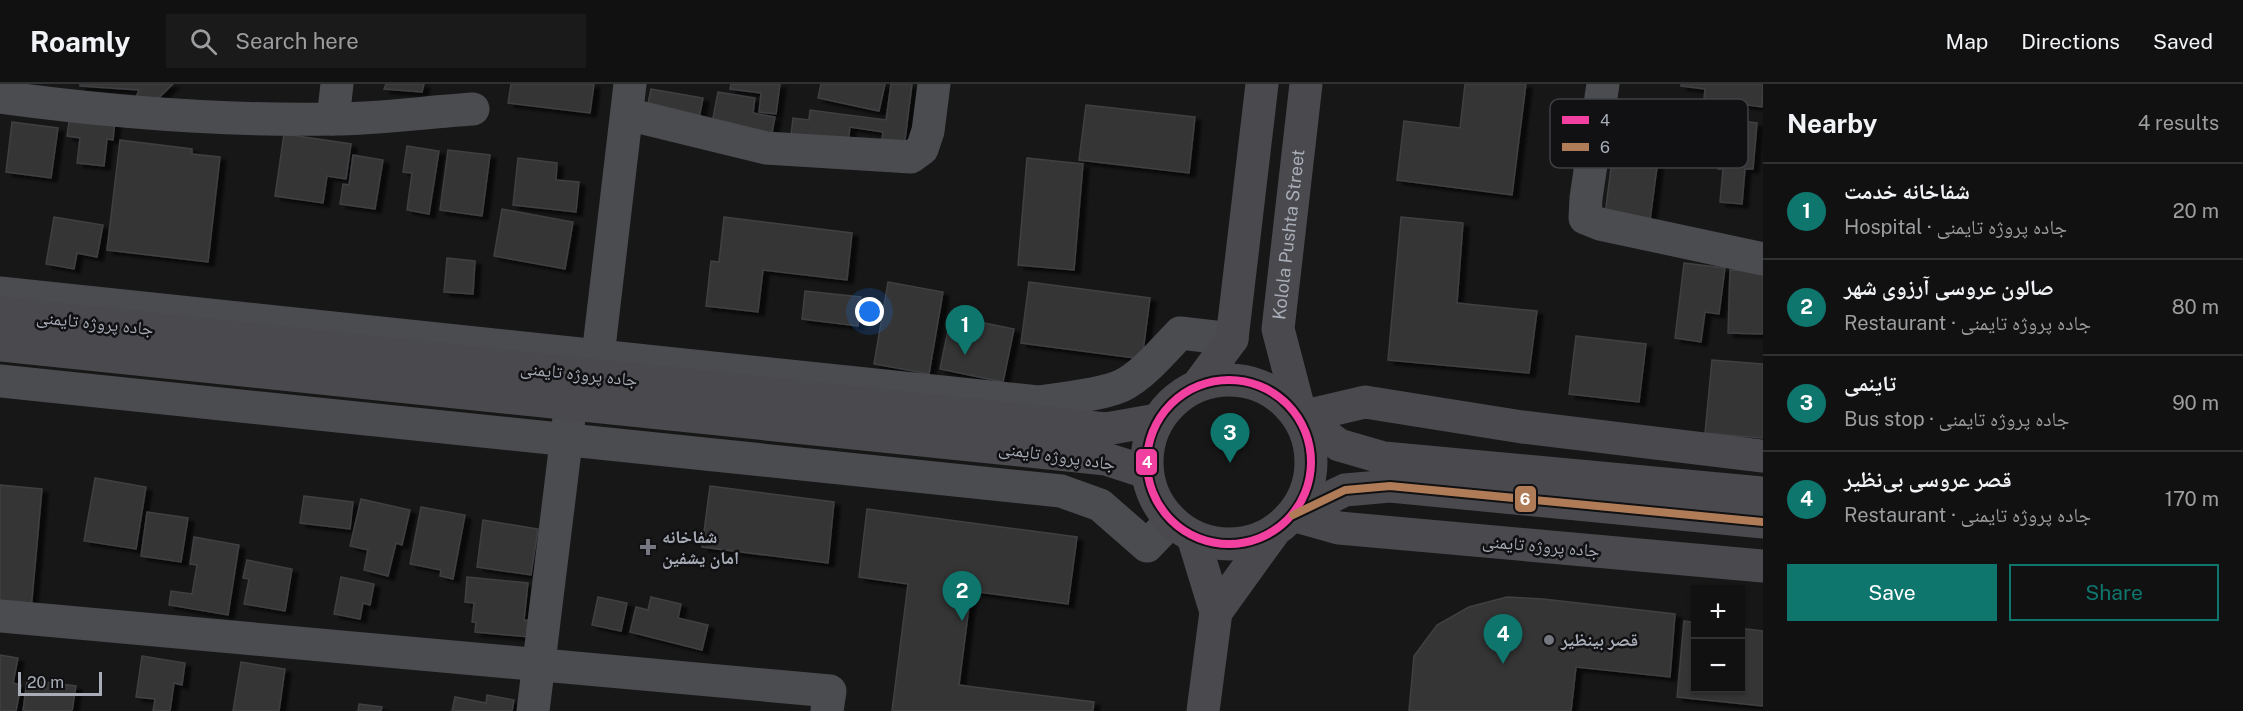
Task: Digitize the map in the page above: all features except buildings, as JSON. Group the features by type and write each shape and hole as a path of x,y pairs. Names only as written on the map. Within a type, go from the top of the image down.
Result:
{"main road":[{"path":"1198,385 1232,339 1262,84"},
{"name":"Kolola Pushta Street","path":"1301,417 1278,329 1306,84"},
{"name":"جاده پروژه تایمنی","path":"0,313 595,365 1106,429 1157,420"},
{"name":"جاده پروژه تایمنی","path":"0,345 1106,459 1146,472"},
{"path":"1203,711 1216,612 1182,529 1154,499 1146,472 1148,445 1157,420 1175,399 1198,385 1224,379 1251,382 1276,394 1301,417 1339,445 1384,458 1763,493"},
{"path":"1301,417 1365,402 1522,427 1763,456"},
{"path":"1216,612 1307,491 1312,464 1308,437 1301,417"},
{"path":"1182,529 1220,545 1247,543 1345,490 1390,486 1763,522"},
{"name":"جاده پروژه تایمنی","path":"1283,524 1763,566"}],"street":[{"path":"333,119 337,84"},
{"path":"595,365 629,99 766,148 911,157 922,149 928,131 934,84"},
{"path":"1601,99 1603,84"},
{"path":"0,97 66,95 198,117 333,119 473,109"},
{"path":"1590,168 1585,218 1600,224 1763,259"},
{"path":"0,293 595,365 1038,402 1075,397 1121,386 1150,364 1180,333 1232,339"},
{"path":"0,381 1061,491 1100,505 1147,546 1182,529"},
{"path":"532,711 571,404"},
{"path":"0,616 830,691 827,711"}],"transit line":[{"name":"4","path":"1229,380 1245,381 1261,386 1275,393 1287,404 1298,416 1305,430 1310,446 1311,462 1310,478 1305,494 1298,508 1287,520 1275,531 1261,538 1245,543 1229,544 1213,543 1197,538 1183,531 1171,520 1160,508 1153,494 1148,478 1147,462 1148,446 1153,430 1160,416 1171,404 1183,393 1197,386 1213,381 1229,380"},
{"name":"6","path":"1293,515 1345,490 1390,486 1763,522"}],"place":[{"name":"شفاخانه خدمت","path":"965,355"},
{"name":"تاینمی","path":"1230,463"},
{"name":"شفاخانه امان یشفین","path":"648,547"},
{"name":"صالون عروسی آرزوی شهر","path":"962,621"},
{"name":"قصر بینظیر","path":"1549,640"},
{"name":"قصر عروسی بی‌نظیر","path":"1503,664"}]}
